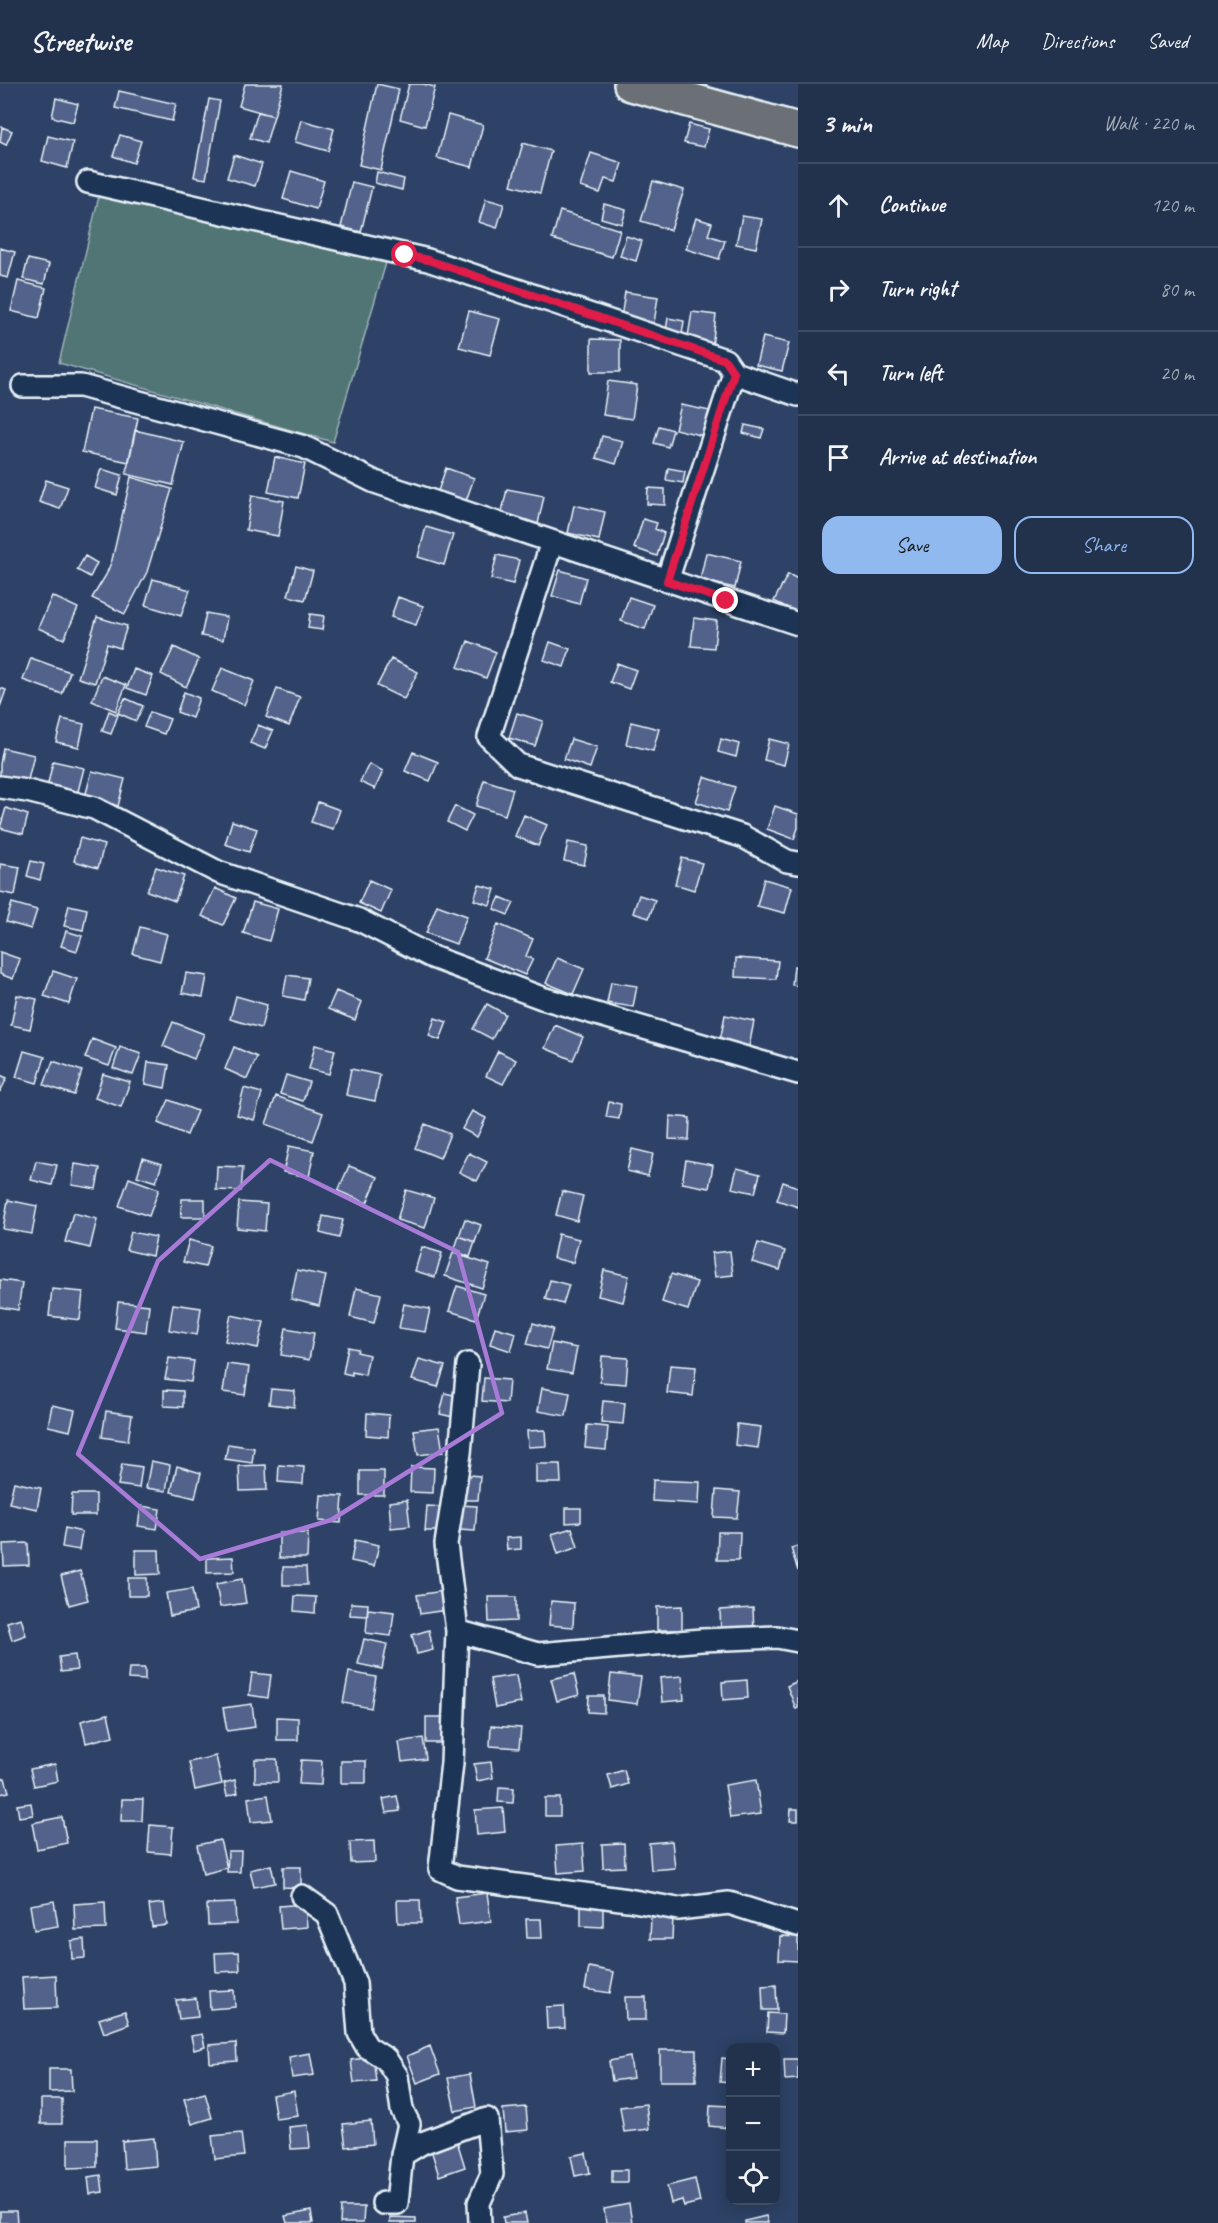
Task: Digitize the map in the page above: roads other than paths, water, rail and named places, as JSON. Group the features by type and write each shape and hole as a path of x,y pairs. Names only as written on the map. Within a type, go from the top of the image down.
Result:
{"highway":[{"path":"631,84 798,130"}],"street":[{"path":"88,182 428,260 725,360 734,373 798,395"},
{"path":"667,581 734,373"},
{"path":"22,386 81,386 304,447 375,482 798,624"},
{"path":"552,542 489,737 518,765 742,836 787,861 798,864"},
{"path":"0,787 27,791 94,808 218,872 359,920 432,957 542,998 798,1073"},
{"path":"468,1364 460,1453 446,1544 457,1631 452,1763 440,1869 458,1877 678,1909 729,1903 798,1925"},
{"path":"457,1631 538,1654 777,1636 798,1641"},
{"path":"302,1896 327,1914 355,1983 359,2033 368,2047 386,2059 396,2076 402,2110 409,2124 402,2155 397,2203 383,2203"},
{"path":"402,2155 422,2144 487,2119 492,2174 479,2203 480,2223"}]}
